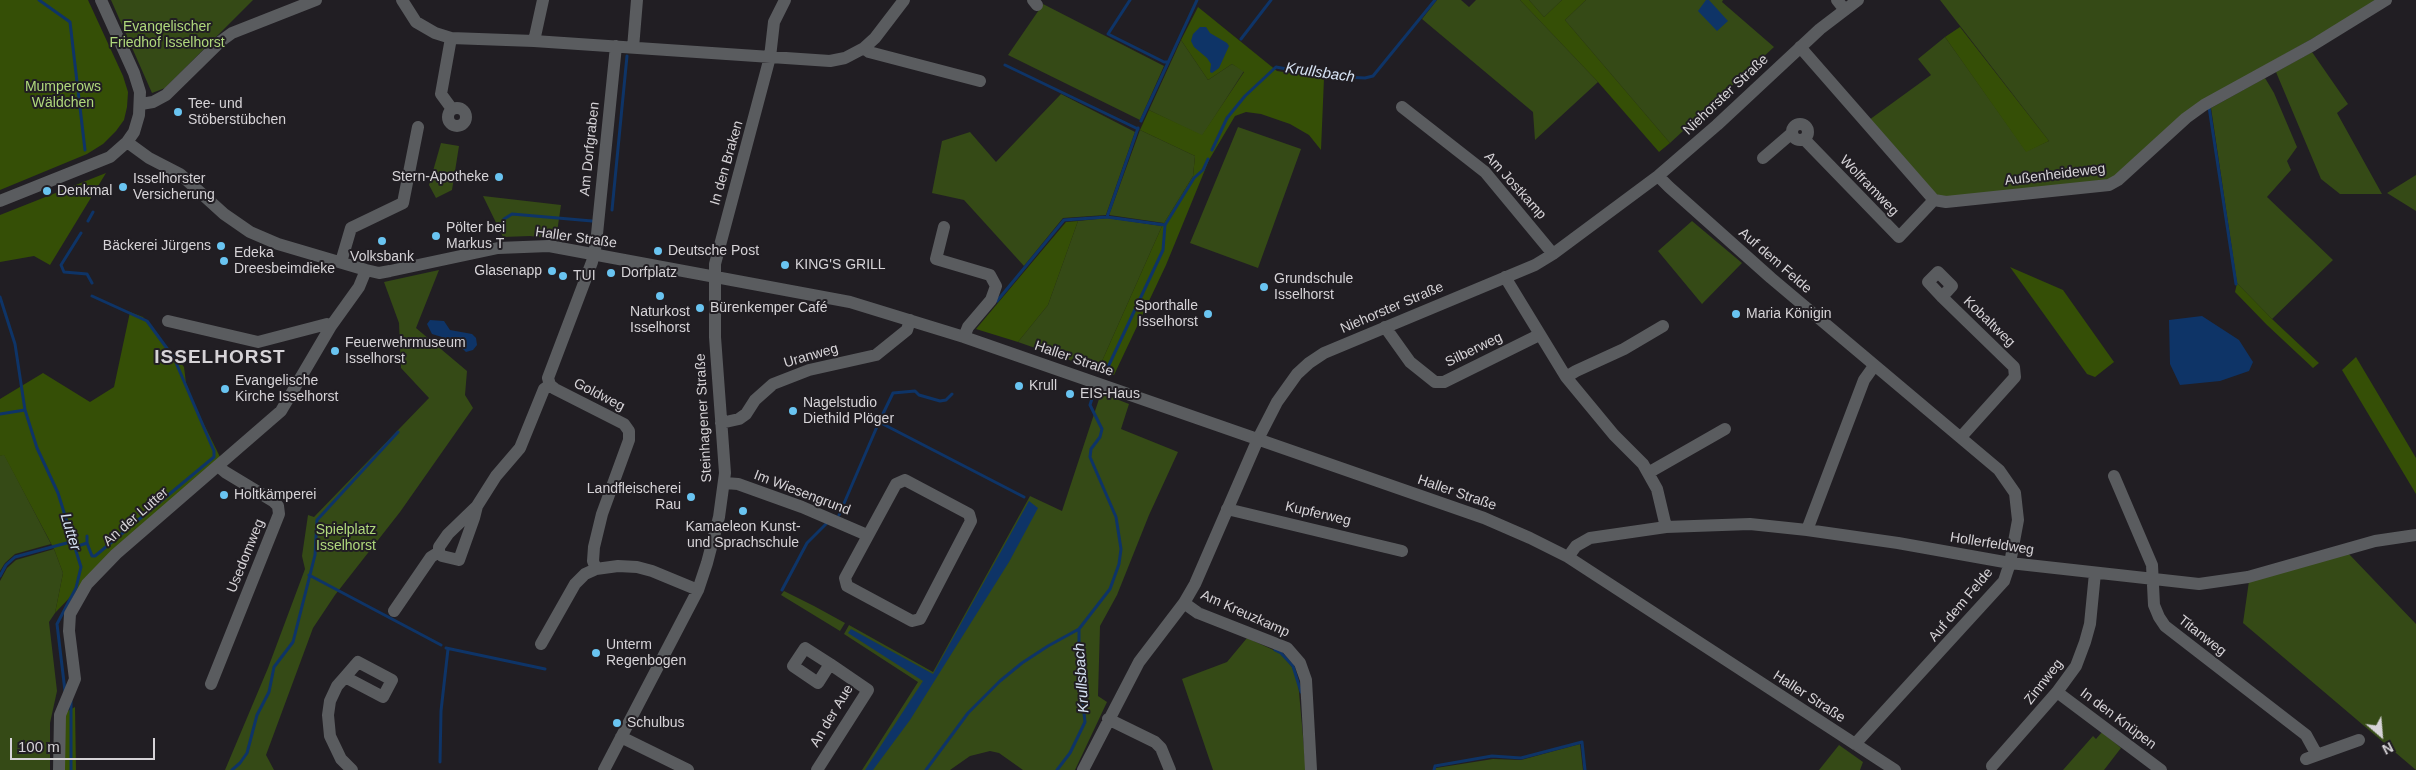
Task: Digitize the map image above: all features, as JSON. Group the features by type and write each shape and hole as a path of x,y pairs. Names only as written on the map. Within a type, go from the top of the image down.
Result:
{"street":[{"path":"0,201 110,157 127,142 134,132 140,104 140,92 134,73 101,0"},
{"path":"140,104 153,102 166,95 221,41 232,33 316,0"},
{"path":"402,0 416,22 435,33 451,38 534,41 770,58 830,60 845,58 864,48 875,38 904,0"},
{"path":"534,41 543,0"},
{"path":"633,48 637,0"},
{"name":"In den Braken","path":"716,277 715,264 770,58 774,22 785,0"},
{"name":"Niehorster Straße","path":"1083,770 1139,662 1184,603 1195,584 1258,439 1278,402 1297,374 1324,353 1535,265 1553,254 1658,176 1717,125 1800,47 1841,5 1858,0"},
{"name":"Außenheideweg","path":"1934,200 1946,202 2109,185 2118,180 2204,104 2313,45 2386,0"},
{"path":"451,38 441,94 452,109"},
{"name":"Am Dorfgraben","path":"594,254 616,46"},
{"path":"1800,47 1934,200"},
{"path":"864,48 869,52 980,81"},
{"name":"Am Jostkamp","path":"1402,107 1485,172 1553,254"},
{"name":"Wolframweg","path":"1763,158 1792,133 1794,127 1799,124 1805,125 1809,135 1805,140 1898,237 1934,200"},
{"path":"341,262 351,228 403,203 418,127"},
{"name":"Haller Straße","path":"127,142 144,155 180,174 224,214 250,232 278,244 366,270 378,273 507,247 549,246 850,302 964,337 1502,525 1568,557 1895,770"},
{"name":"Auf dem Felde","path":"1658,176 1746,256 1999,470 2014,493 2018,520 2010,563 2004,582 1855,744"},
{"path":"944,227 936,259 990,275 996,286 991,300 968,327 964,337"},
{"path":"477,506 459,560 442,556 439,552 439,547 448,534 477,506 496,476 520,448 544,389 550,386 548,378 594,254"},
{"name":"An der Lutter","path":"59,770 60,715 64,701 75,679 69,631 70,614 87,584 116,554 281,410 331,326 359,288 366,270"},
{"name":"Steinhagener Straße","path":"604,770 698,590 710,554 725,483 714,337 716,277"},
{"path":"1505,277 1566,377 1583,400 1643,464 1657,490 1666,527"},
{"name":"Kobaltweg","path":"1942,297 2014,367 2015,377 1961,437"},
{"path":"168,320 258,342 327,324 331,326"},
{"name":"Uranweg","path":"721,423 739,419 746,414 756,400 773,384 809,370 876,355 906,330 910,320"},
{"path":"1566,377 1576,370 1624,350 1664,326"},
{"name":"Silberweg","path":"1385,327 1410,362 1434,382 1444,382 1539,335"},
{"path":"1807,530 1864,380 1874,366"},
{"name":"Goldweg","path":"550,386 624,424 629,431 629,440 602,514 596,539 593,561 596,569"},
{"path":"1648,473 1725,430"},
{"name":"Usedomweg","path":"211,684 279,514 278,506 273,501 218,466"},
{"name":"Titanweg","path":"2114,476 2152,565 2154,605 2165,626 2306,735 2311,757 2359,740"},
{"path":"905,480 969,514 971,521 920,619 912,621 847,586 845,578 868,536 896,484 905,480"},
{"name":"Im Wiesengrund","path":"725,483 738,484 802,507 868,536"},
{"name":"Kupferweg","path":"1227,509 1402,550"},
{"name":"Hollerfeldweg","path":"1568,557 1576,546 1590,538 1666,527 1750,524 1807,530 2010,563 2199,584 2248,577 2375,541 2416,535"},
{"path":"394,611 431,557 439,552"},
{"path":"541,644 574,584 584,574 596,569 618,566 636,567 652,571 698,590"},
{"name":"Zinnweg","path":"1992,766 2057,692 2076,666 2085,642 2095,573"},
{"name":"Am Kreuzkamp","path":"1184,603 1198,612 1280,644 1287,648 1300,663 1306,680 1311,770"},
{"name":"An der Aue","path":"817,770 868,690 830,664"},
{"path":"344,677 337,686 330,701 328,725 334,748 341,759 352,770"},
{"name":"In den Knüpen","path":"2057,692 2161,770"},
{"path":"1108,719 1155,742 1161,748 1170,770"},
{"path":"621,737 672,766 688,770"}],"green space":[{"name":"Mumperows Wäldchen","path":"0,0 88,0 123,76 128,92 124,120 103,144 87,154 0,190"},
{"name":"Evangelischer Friedhof Isselhorst","path":"111,0 253,0 165,88 152,93"},
{"path":"1437,0 1461,0 1469,7 1476,0 1520,0 1598,82 1535,140 1533,112 1422,19"},
{"path":"1520,0 1529,0 1544,17 1562,0 1586,0 1565,20 1670,143 1659,152 1598,82"},
{"path":"1529,0 1562,0 1544,17"},
{"path":"1586,0 1723,0 1722,2 1774,47 1670,143 1565,20"},
{"path":"1940,0 2380,0 2203,101 2116,176 2106,181 1947,198 1936,196 1869,120 1931,75 1918,59 1945,37 2026,151 2049,141"},
{"path":"1043,4 1164,66 1140,120 1008,55"},
{"path":"1198,7 1277,71 1324,78 1321,150 1309,135 1290,124 1261,114 1246,112 1235,116 1209,160 1166,265 1114,375 1098,370 1162,226 1193,176 1195,156 1140,130 1149,110 1202,135 1244,72 1232,64 1208,80 1181,40"},
{"path":"1960,27 2049,141 2026,152 1945,37"},
{"path":"1181,40 1208,80 1232,64 1244,71 1202,136 1149,110"},
{"path":"2312,52 2348,104 2337,113 2382,194 2340,194 2321,179 2276,72"},
{"path":"2265,78 2274,93 2297,147 2287,161 2291,170 2267,197 2333,260 2272,319 2237,283 2211,108"},
{"path":"1061,94 1135,132 1106,215 1063,218 1024,266 964,200 932,193 942,141 970,132 996,162"},
{"path":"1238,127 1301,149 1258,268 1190,243"},
{"path":"1140,130 1195,156 1193,176 1164,223 1109,215"},
{"path":"441,143 459,146 452,190 436,198 429,185"},
{"path":"106,173 50,265 34,256 0,262 0,215"},
{"path":"2416,175 2416,211 2387,193"},
{"path":"483,196 561,205 556,239 530,236 503,237"},
{"path":"1107,218 1162,226 1098,370 1018,342 1048,305 1078,221"},
{"path":"1078,221 1048,305 1018,342 976,329 1066,222"},
{"path":"1692,221 1742,263 1702,304 1658,251"},
{"path":"2010,267 2063,290 2114,362 2095,377 2087,374"},
{"name":"Spielplatz Isselhorst","path":"439,270 416,328 467,371 465,395 473,408 400,512 335,595 313,628 266,755 274,770 225,770 268,668 305,569 302,556 308,515 314,517 429,398 401,368 399,323 384,282"},
{"path":"2237,283 2319,363 2313,368 2267,325 2235,292"},
{"path":"130,312 143,317 184,367 186,383 220,457 113,552 55,613 63,573 54,549 4,455 0,456 0,399 43,373 90,402 114,387"},
{"path":"2356,357 2416,458 2416,494 2342,370"},
{"path":"1101,393 1129,404 1121,429 1178,452 1149,515 1117,595 1100,626 1098,696 1107,702 1075,770 1023,770 999,753 990,751 970,756 950,770 862,770 918,682 844,634 849,625 933,672 1030,496 1062,511"},
{"path":"4,454 51,544 15,554 5,563 0,571 0,456"},
{"path":"54,549 63,573 55,613 49,622 57,691 50,723 50,770 0,770 0,581 7,568 16,560"},
{"path":"2348,553 2416,624 2416,770 2243,623 2249,581"},
{"path":"784,591 845,623 840,631 781,595"},
{"path":"1247,638 1280,653 1292,667 1298,681 1306,770 1213,770 1182,679 1227,662"},
{"path":"75,707 76,770 62,770 64,713"},
{"path":"2102,732 2121,748 2104,770 2063,770 2093,736 2096,739"},
{"path":"1580,744 1583,770 1435,770 1436,768 1493,759 1521,760"},
{"path":"1839,745 1863,762 1860,770 1819,770"}],"water":[{"path":"1706,0 1709,0 1728,21 1717,31 1698,11"},
{"path":"1200,27 1206,27 1210,33 1229,46 1219,68 1212,73 1210,72 1211,64 1194,47 1191,41 1193,34"},
{"path":"2202,316 2239,340 2253,362 2249,371 2220,381 2180,385 2170,364 2169,320"},
{"path":"430,320 444,321 450,330 472,334 476,338 477,345 473,350 466,352 455,341 432,334 427,324"},
{"path":"1029,501 1038,508 1009,562 910,720 873,770 865,770 923,681 848,633 851,629 933,674"}],"waterway":[{"path":"39,0 70,22 85,150"},
{"path":"1130,0 1108,34 1164,62 1168,62"},
{"path":"1141,121 1197,0"},
{"path":"1241,39 1271,0"},
{"name":"Krullsbach","path":"1212,150 1227,118 1245,96 1276,67 1324,76 1365,78 1373,76 1435,0"},
{"path":"612,210 627,56"},
{"path":"1005,65 1138,129"},
{"path":"2209,107 2236,284"},
{"path":"1107,217 1138,128"},
{"name":"Krullsbach","path":"1108,367 1163,250 1165,225 1194,178 1203,170 1208,159"},
{"path":"88,221 93,212"},
{"path":"504,219 512,214 592,221"},
{"path":"997,301 1064,220 1107,217 1165,225"},
{"path":"81,233 61,265 64,272 87,274 92,283"},
{"path":"87,536 87,543 92,556 95,556 214,457 214,451 174,358 147,321 92,296"},
{"name":"Lutter","path":"0,297 15,344 25,410 37,448 58,493 81,567 76,588 57,624 65,691"},
{"path":"879,422 893,393 915,391 919,395 940,401 946,400 952,394"},
{"name":"Krullsbach","path":"1057,770 1070,753 1085,722 1079,672 1079,629 1110,589 1119,564 1121,549 1116,517 1090,457 1091,449 1100,437 1102,429 1090,405 1094,392"},
{"path":"0,414 25,410"},
{"path":"839,515 879,422 1024,497"},
{"path":"232,770 247,753 257,715 269,692 274,667 293,642 315,555 317,520 398,432"},
{"path":"782,590 807,543 826,524"},
{"path":"0,576 6,565 15,557 74,541"},
{"path":"75,547 87,543"},
{"path":"309,575 441,645"},
{"path":"926,770 968,713 1000,681 1022,663 1079,629"},
{"path":"446,648 545,669"},
{"path":"440,762 441,711 448,649"},
{"path":"1275,650 1281,653 1293,666 1301,692"},
{"name":"Lutter","path":"71,701 71,770"},
{"path":"1434,770 1435,766 1492,756 1521,758 1582,742 1585,770"}],"place":[{"name":"Tee- und Stöberstübchen","path":"178,112"},
{"name":"Stern-Apotheke","path":"499,177"},
{"name":"Isselhorster Versicherung","path":"123,187"},
{"name":"Denkmal","path":"47,191"},
{"name":"Pölter bei Markus T","path":"436,236"},
{"name":"Volksbank","path":"382,241"},
{"name":"Bäckerei Jürgens","path":"221,246"},
{"name":"Deutsche Post","path":"658,251"},
{"name":"Edeka Dreesbeimdieke","path":"224,261"},
{"name":"KING'S GRILL","path":"785,265"},
{"name":"Glasenapp","path":"552,271"},
{"name":"Dorfplatz","path":"611,273"},
{"name":"TUI","path":"563,276"},
{"name":"Grundschule Isselhorst","path":"1264,287"},
{"name":"Naturkost Isselhorst","path":"660,296"},
{"name":"Bürenkemper Café","path":"700,308"},
{"name":"Sporthalle Isselhorst","path":"1208,314"},
{"name":"Maria Königin","path":"1736,314"},
{"name":"Feuerwehrmuseum Isselhorst","path":"335,351"},
{"name":"Krull","path":"1019,386"},
{"name":"Evangelische Kirche Isselhorst","path":"225,389"},
{"name":"EIS-Haus","path":"1070,394"},
{"name":"Nagelstudio Diethild Plöger","path":"793,411"},
{"name":"Holtkämperei","path":"224,495"},
{"name":"Landfleischerei Rau","path":"691,497"},
{"name":"Kamaeleon Kunst- und Sprachschule","path":"743,511"},
{"name":"Unterm Regenbogen","path":"596,653"},
{"name":"Schulbus","path":"617,723"}],"district":[{"name":"ISSELHORST","path":"220,358"}]}
